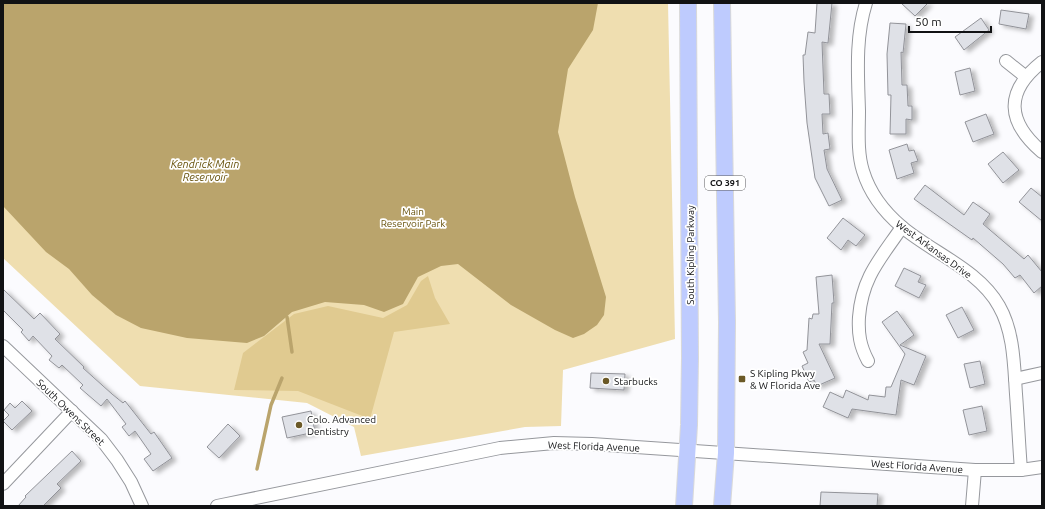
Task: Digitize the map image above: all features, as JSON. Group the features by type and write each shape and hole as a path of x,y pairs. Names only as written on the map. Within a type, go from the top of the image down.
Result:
{"main road":[{"name":"South Kipling Parkway","path":"684,506 688,450 690,299 688,3"},
{"name":"CO 391","path":"722,3 727,322 726,453 722,506"}],"street":[{"name":"West Arkansas Drive","path":"866,3 859,32 859,147 861,162 868,186 885,211 902,227 967,272 992,296 999,306 1008,328 1012,345 1021,470"},
{"path":"1006,61 1026,77"},
{"path":"1042,62 1026,77 1016,94 1016,115 1021,130 1031,143 1042,152"},
{"path":"868,361 862,350 859,336 860,301 872,271 902,227"},
{"name":"South Owens Street","path":"3,346 102,439 118,460 131,482 142,506"},
{"path":"1015,379 1042,373"},
{"path":"3,484 72,411"},
{"name":"West Florida Avenue","path":"217,506 256,502 515,446 584,444 975,470 1021,470 1042,467"},
{"name":"West Florida Avenue","path":"972,506 975,470"}],"green space":[{"name":"Kendrick Main Reservoir","path":"3,3 668,3 675,339 563,370 561,426 525,427 361,456 354,427 307,403 140,386 3,258"}],"shaded area":[{"path":"428,276 435,298 450,324 394,332 370,419 298,391 234,390 243,353 294,314 328,306 383,318 407,305 421,281"}],"water":[{"name":"Kendrick Main Reservoir","path":"3,3 598,3 593,30 568,69 558,132 575,197 606,297 604,315 597,325 584,334 573,338 555,330 511,305 458,264 441,266 418,277 403,304 384,312 364,305 325,302 292,312 264,336 247,343 187,338 141,328 116,315 92,295 69,269 46,252 3,206"}],"building":[{"path":"817,3 832,3 828,43 822,42 824,94 829,94 830,114 822,114 823,134 828,133 830,149 824,150 827,169 842,200 829,206 815,178 807,123 804,82 803,55 805,55 808,32 815,33"},
{"path":"901,3 928,3 915,16"},
{"path":"1001,10 1029,14 1026,29 999,24"},
{"path":"981,18 989,30 964,50 955,37"},
{"path":"890,23 906,24 903,53 901,52 902,85 907,85 908,106 912,106 912,120 906,119 906,134 890,134 891,95 888,95 887,54"},
{"path":"970,68 975,91 960,95 955,72"},
{"path":"986,114 994,134 973,142 965,122"},
{"path":"907,144 909,151 914,150 918,161 911,163 914,173 897,179 889,150"},
{"path":"1003,152 1019,170 1003,183 988,164"},
{"path":"925,185 964,215 973,202 990,214 983,224 1024,259 1028,255 1042,272 1042,286 1034,293 1020,275 1015,278 1003,264 973,238 972,240 914,199"},
{"path":"1031,188 1042,197 1042,221 1019,202"},
{"path":"843,218 865,235 856,246 848,240 841,250 827,238"},
{"path":"904,268 921,276 918,282 926,285 919,298 895,286"},
{"path":"832,275 834,303 832,303 830,344 819,344 835,378 817,386 814,380 809,382 802,366 808,363 803,352 807,350 809,318 812,319 813,314 819,314 816,277"},
{"path":"3,289 34,319 40,313 60,334 55,339 84,367 83,368 112,394 123,403 125,401 151,434 154,432 172,458 153,471 144,459 151,454 135,431 129,436 122,427 126,424 107,399 101,406 80,388 83,385 62,365 59,368 49,360 52,356 33,336 29,341 21,332 23,330 3,310"},
{"path":"962,307 974,330 958,338 946,315"},
{"path":"897,311 914,335 900,345 926,356 914,385 901,380 896,415 852,409 848,418 823,407 830,392 843,398 846,390 868,400 869,395 885,397 886,387 891,387 905,354 882,322"},
{"path":"980,361 985,384 970,388 964,364"},
{"path":"591,373 625,374 624,390 590,388"},
{"path":"22,401 32,411 12,430 3,421 9,415 4,410 10,403 15,408"},
{"path":"982,406 987,431 969,435 963,410"},
{"name":"Colo. Advanced Dentistry","path":"311,411 315,432 287,438 282,417"},
{"path":"228,424 240,436 219,458 207,447"},
{"path":"72,451 81,461 57,484 61,488 43,506 18,506 26,497 25,496"},
{"path":"821,492 878,494 877,506 820,506"}],"waterway":[{"path":"287,317 292,352"},
{"path":"257,469 271,405 282,378"}],"place":[{"name":"S Kipling Pkwy & W Florida Ave","path":"742,379"},
{"name":"Starbucks","path":"606,381"},
{"name":"Colo. Advanced Dentistry","path":"299,425"}],"park label":[{"name":"Main Reservoir Park","path":"413,216"}]}
